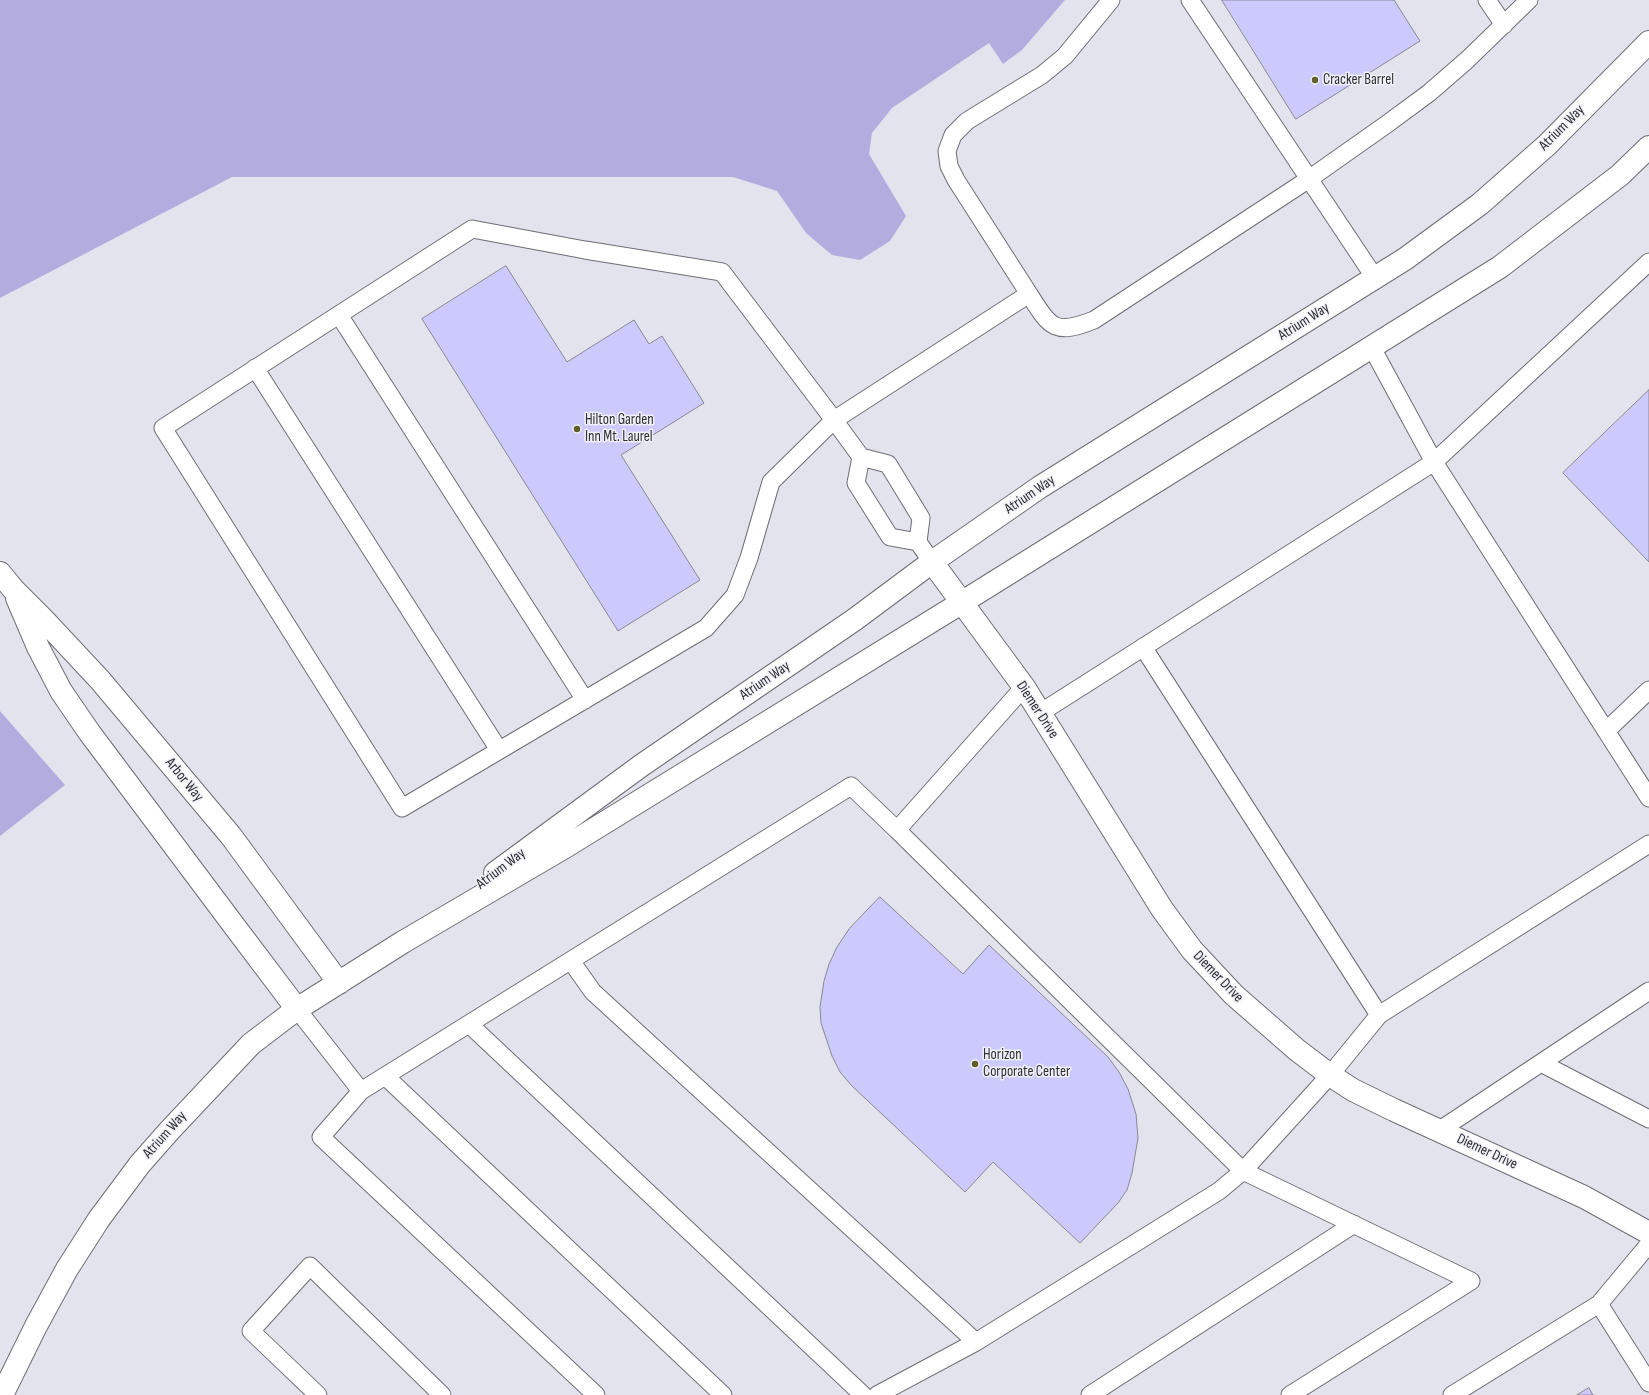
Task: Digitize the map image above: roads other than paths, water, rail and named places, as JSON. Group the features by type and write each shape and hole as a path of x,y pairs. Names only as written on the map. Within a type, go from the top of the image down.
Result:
{"street":[{"name":"Atrium Way","path":"403,942 642,765 854,620 932,562 1040,487 1405,259 1480,204 1547,145 1649,42"},
{"name":"Atrium Way","path":"2,1395 36,1326 68,1268 99,1219 140,1164 170,1130 252,1044 297,1009 403,942 565,847 961,603 1500,267 1620,175 1649,147"},
{"name":"Diemer Drive","path":"932,562 1024,687 1162,909 1192,950 1234,995 1297,1050 1353,1090 1584,1197 1649,1233"},
{"name":"Arbor Way","path":"6,581 100,680 231,836 339,983"},
{"name":"Arbor Way","path":"6,581 61,691 89,732 297,1009"}],"lane":[{"path":"1111,0 1065,56 1042,75 967,121 954,135 947,151 949,166 956,180 1044,318 1056,326 1068,328 1100,316 1309,179 1429,93 1467,60 1529,0"},
{"path":"1190,0 1375,278"},
{"path":"1487,0 1504,25"},
{"path":"932,562 918,542 921,518 888,464 861,457 834,420 722,272 585,250 472,229 162,428 402,808 706,628 735,595 749,558 771,482 834,420 1029,294"},
{"path":"1040,712 1434,462 1649,262"},
{"path":"339,315 585,700"},
{"path":"1372,346 1434,462 1649,798"},
{"path":"255,368 499,750"},
{"path":"861,457 856,483 890,537 918,542"},
{"path":"1143,647 1379,1015"},
{"path":"897,830 1024,687"},
{"path":"1606,731 1649,690"},
{"path":"596,1395 321,1138 361,1091 851,786 1243,1171 1471,1280 1290,1395"},
{"path":"877,1395 976,1342 1219,1192 1243,1171 1330,1074 1379,1015 1649,844"},
{"path":"571,960 593,992 976,1342"},
{"path":"1440,1130 1649,991"},
{"path":"297,1009 361,1091"},
{"path":"469,1024 863,1395"},
{"path":"1541,1063 1649,1119"},
{"path":"385,1076 723,1395"},
{"path":"1090,1395 1354,1224"},
{"path":"1452,1395 1599,1304 1649,1244"},
{"path":"318,1395 251,1331 310,1266 442,1395"},
{"path":"1599,1304 1649,1383"}],"place":[{"name":"Cracker Barrel","path":"1315,80"},
{"name":"Hilton Garden Inn Mt. Laurel","path":"577,429"},
{"name":"Horizon Corporate Center","path":"975,1064"}]}
